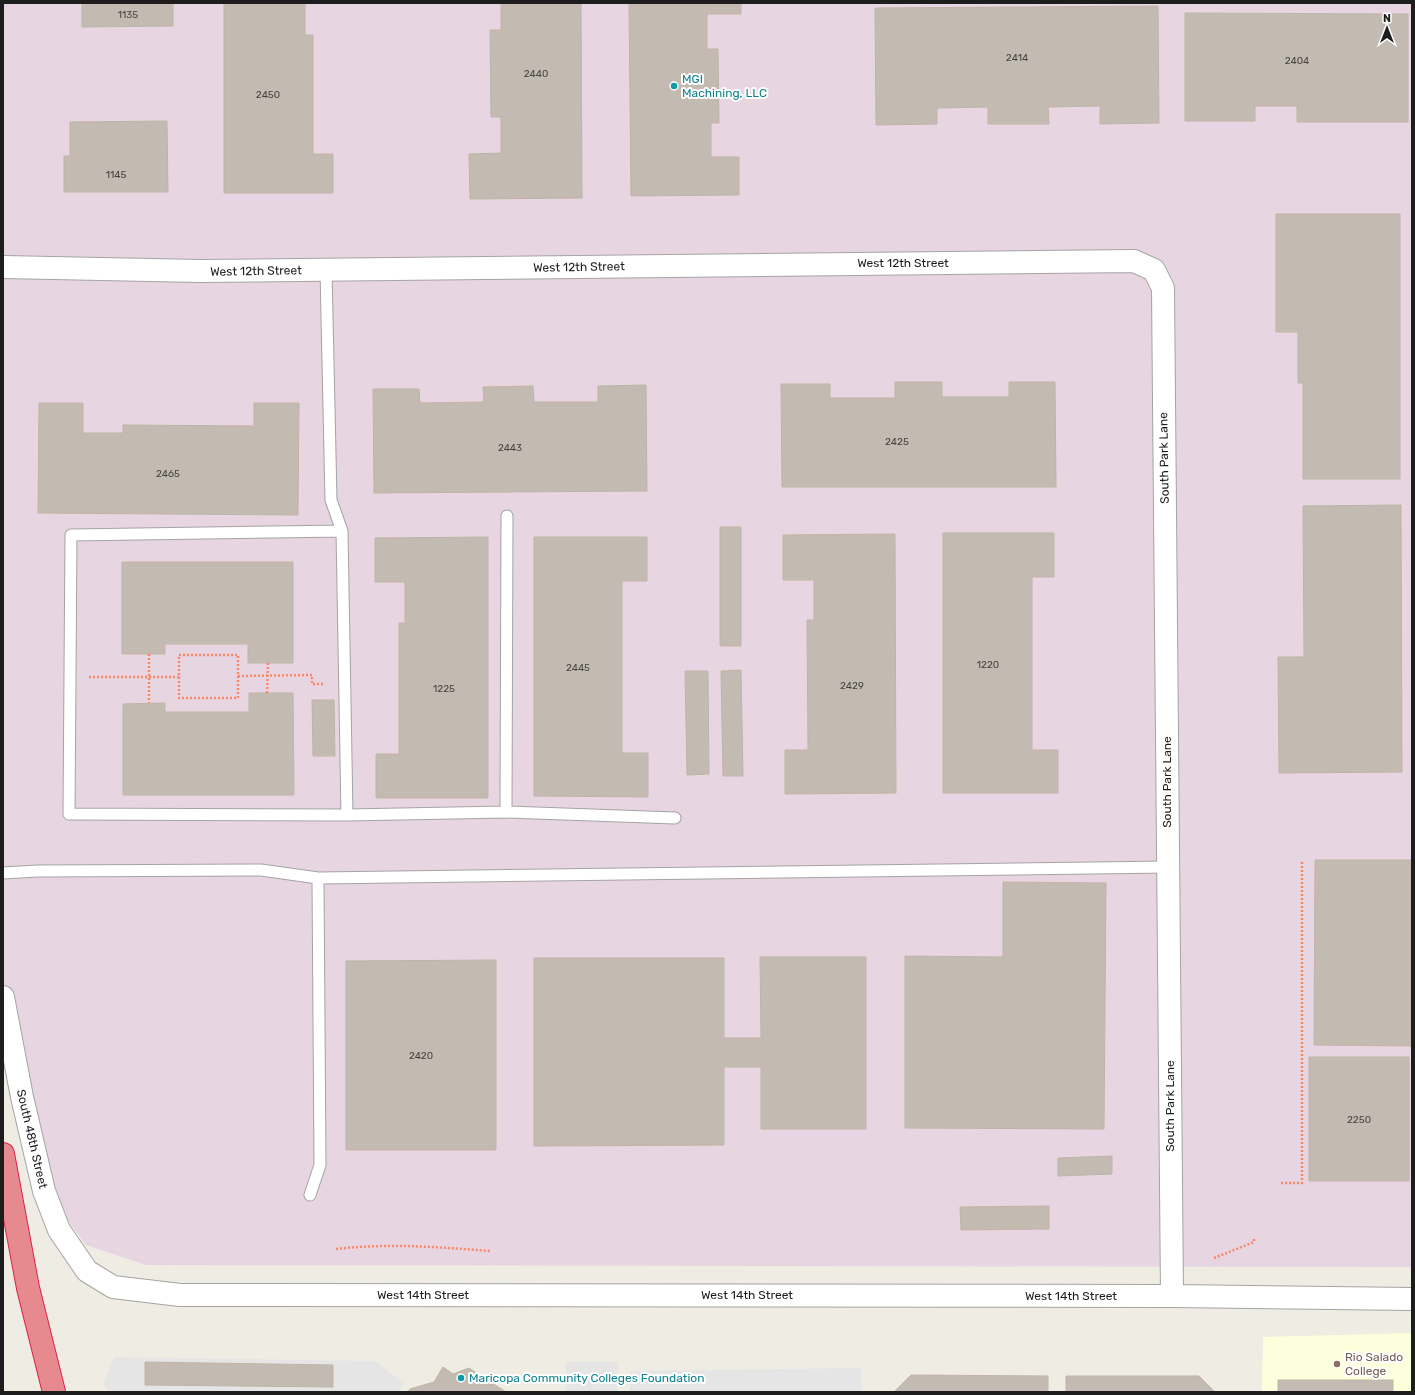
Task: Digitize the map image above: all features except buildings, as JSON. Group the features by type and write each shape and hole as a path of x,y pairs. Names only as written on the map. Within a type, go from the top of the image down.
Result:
{"highway":[{"path":"3,1154 28,1288 54,1392"}],"street":[{"name":"West 12th Street","path":"3,267 200,271 1134,261 1154,270"},
{"name":"South Park Lane","path":"1154,270 1163,288 1172,1296"},
{"name":"South 48th Street","path":"3,998 22,1097 44,1191 59,1230 87,1271"},
{"name":"West 14th Street","path":"87,1271 113,1287 180,1295 1172,1296 1412,1299"}],"lane":[{"path":"326,270 331,500 342,531 347,815"},
{"path":"506,812 507,516"},
{"path":"342,531 71,535 69,814 347,815 506,812 675,818"},
{"path":"3,873 38,871 262,870 318,878 1168,867"},
{"path":"310,1195 320,1165 318,878"}],"path":[{"path":"149,654 149,703"},
{"path":"179,655 238,655 238,698 178,698 179,677 179,655"},
{"path":"267,693 268,663"},
{"path":"238,676 312,675 312,684 345,684"},
{"path":"70,676 179,677"},
{"path":"1281,1183 1302,1183 1302,860"},
{"path":"1214,1258 1254,1242 1254,1238"},
{"path":"336,1249 398,1245 490,1251"}],"shaded area":[{"path":"3,3 1412,3 1412,1267 146,1265 86,1245 39,1181 3,1059"},
{"name":"Rio Salado College","path":"1412,1333 1412,1392 1262,1392 1263,1337"},
{"path":"114,1357 375,1361 404,1383 398,1392 109,1392 103,1384"},
{"path":"566,1362 618,1362 617,1392 566,1392"},
{"path":"861,1368 862,1392 630,1392 630,1371"}],"place":[{"name":"MGI Machining, LLC","path":"674,86"},
{"name":"Rio Salado College","path":"1337,1364"},
{"name":"Maricopa Community Colleges Foundation","path":"461,1378"}]}
